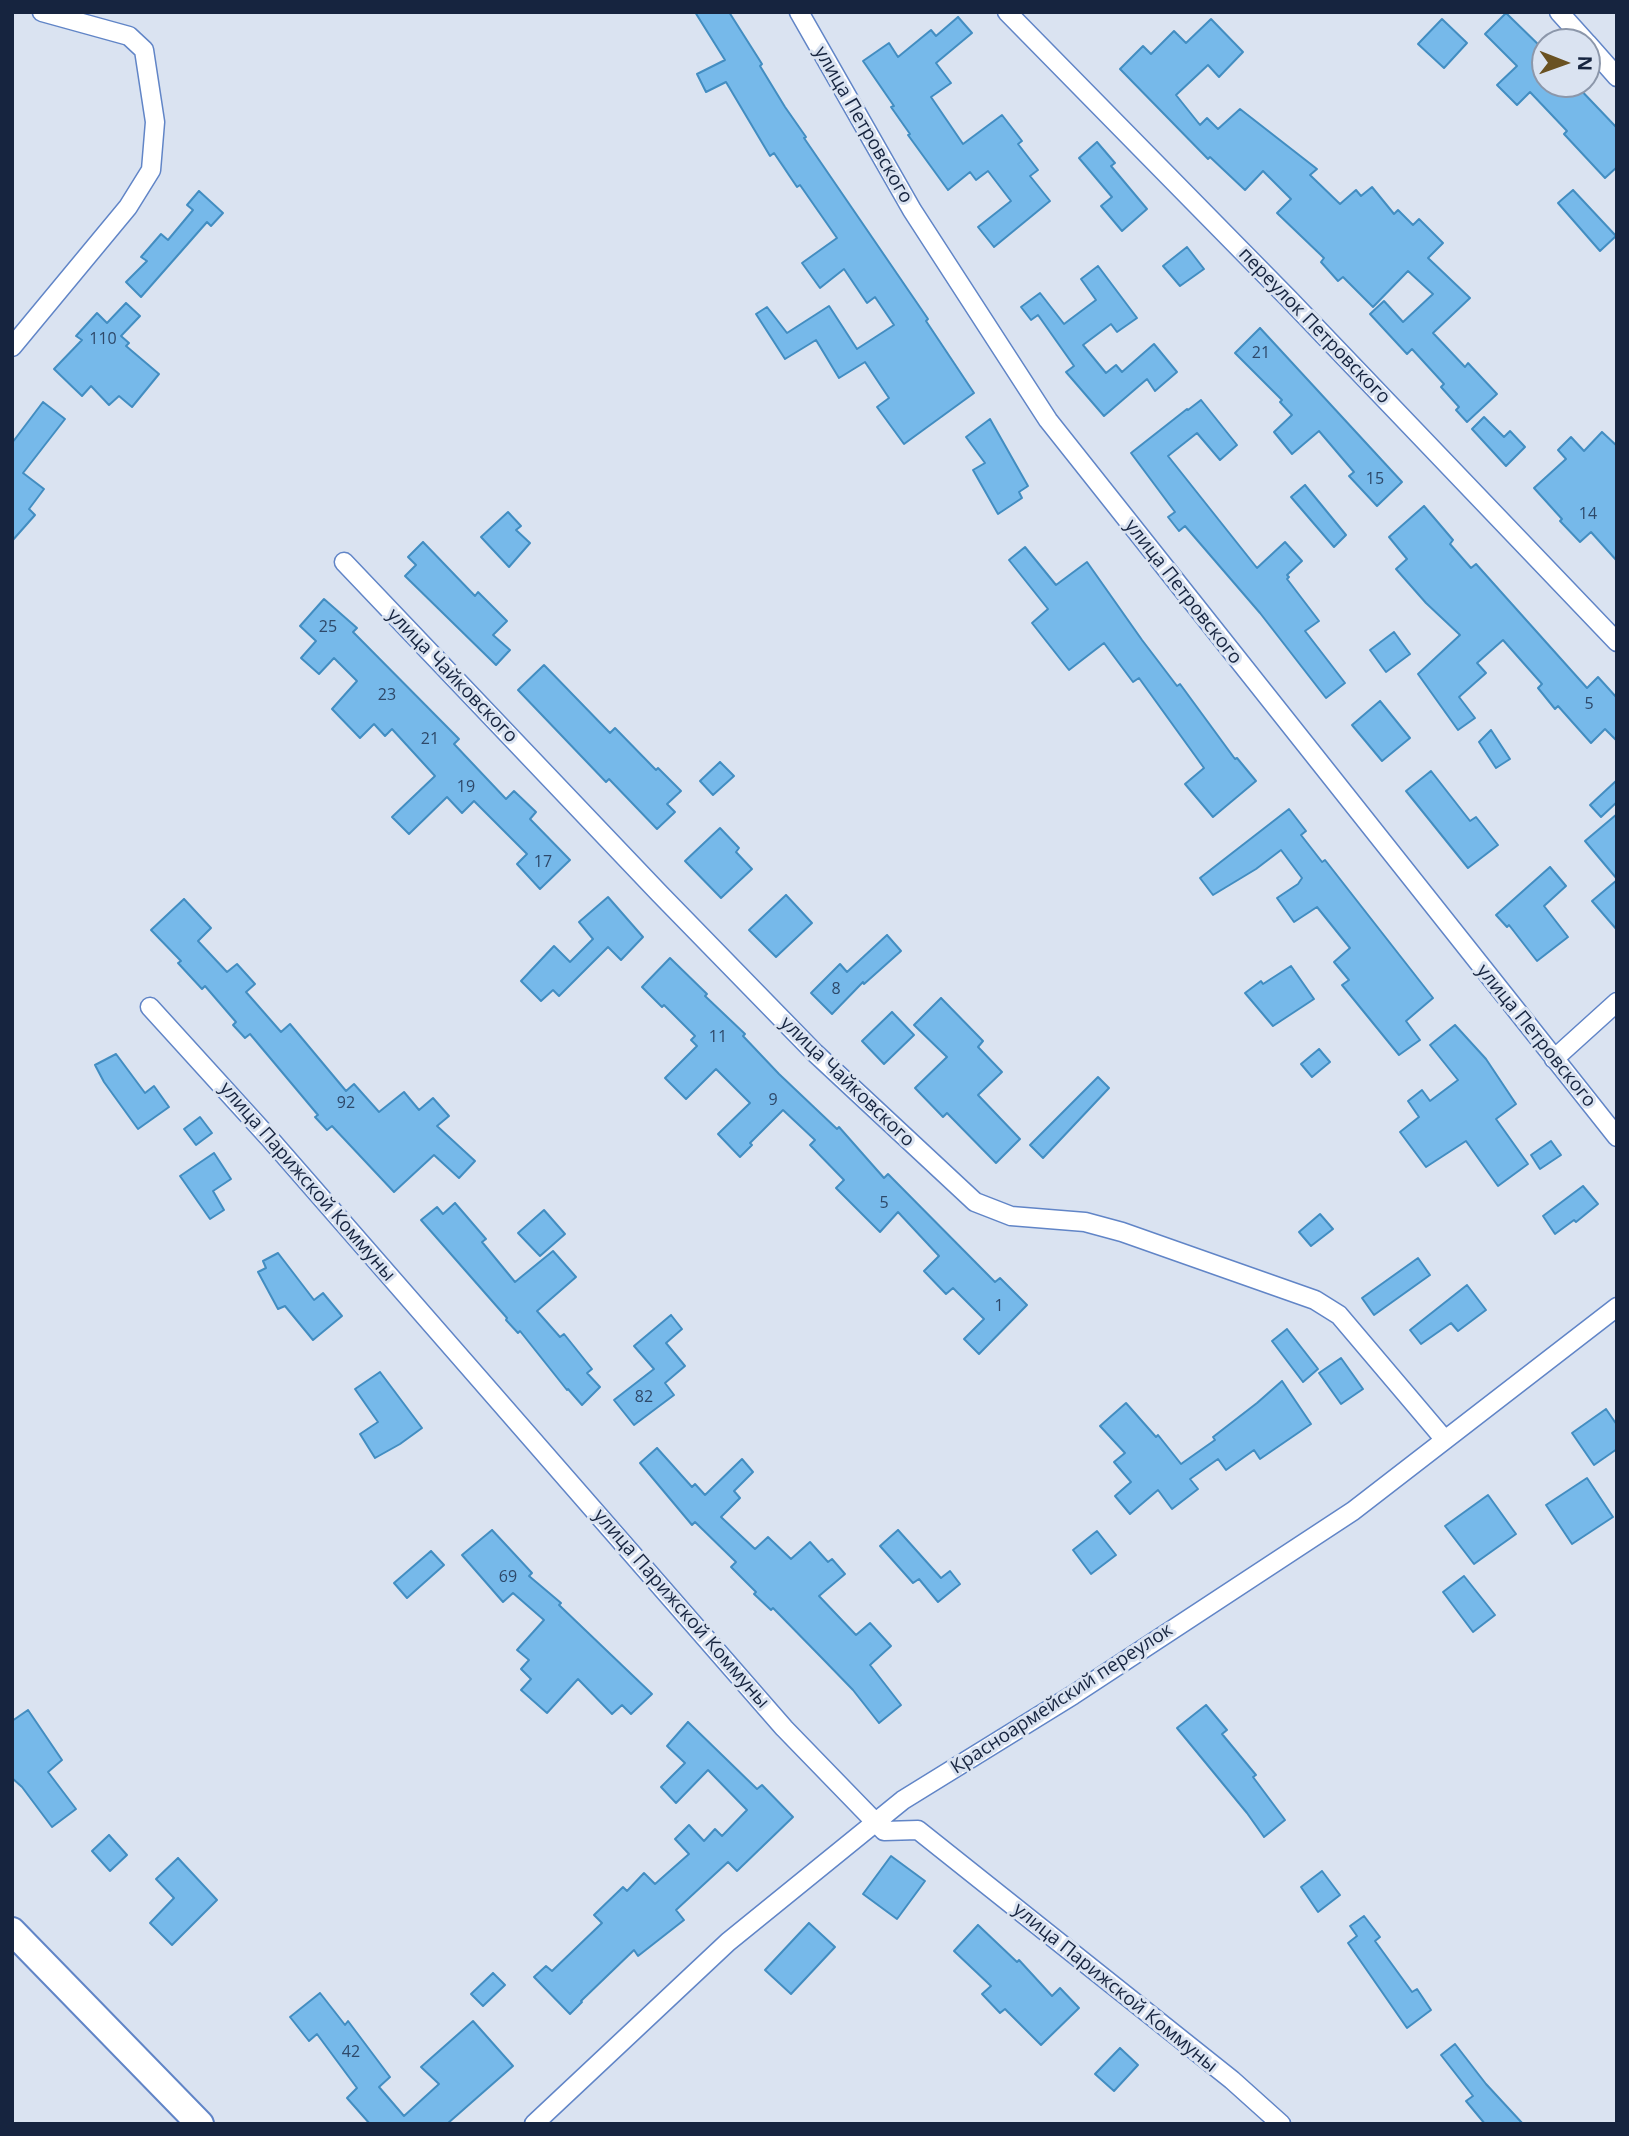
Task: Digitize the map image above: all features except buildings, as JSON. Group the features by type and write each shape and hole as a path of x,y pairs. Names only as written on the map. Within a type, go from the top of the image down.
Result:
{"main road":[{"path":"12,1931 200,2124"}],"street":[{"path":"12,347 128,207 151,170 155,122 144,50 129,36 42,12"},
{"name":"улица Петровского","path":"799,12 912,211 1048,420 1617,1137"},
{"name":"переулок Петровского","path":"1007,12 1289,299 1617,642"},
{"path":"1559,12 1573,28"},
{"name":"улица Чайковского","path":"344,562 649,883 815,1053 975,1202 1011,1216 1085,1222 1122,1232 1315,1300 1339,1315 1445,1440"},
{"path":"1554,1059 1617,1002"},
{"name":"улица Парижской Коммуны","path":"150,1007 270,1139 784,1728 884,1831 918,1830 1232,2080 1281,2124"},
{"name":"Красноармейский переулок","path":"534,2124 728,1942 903,1800 1073,1695 1353,1511 1617,1307"}]}
